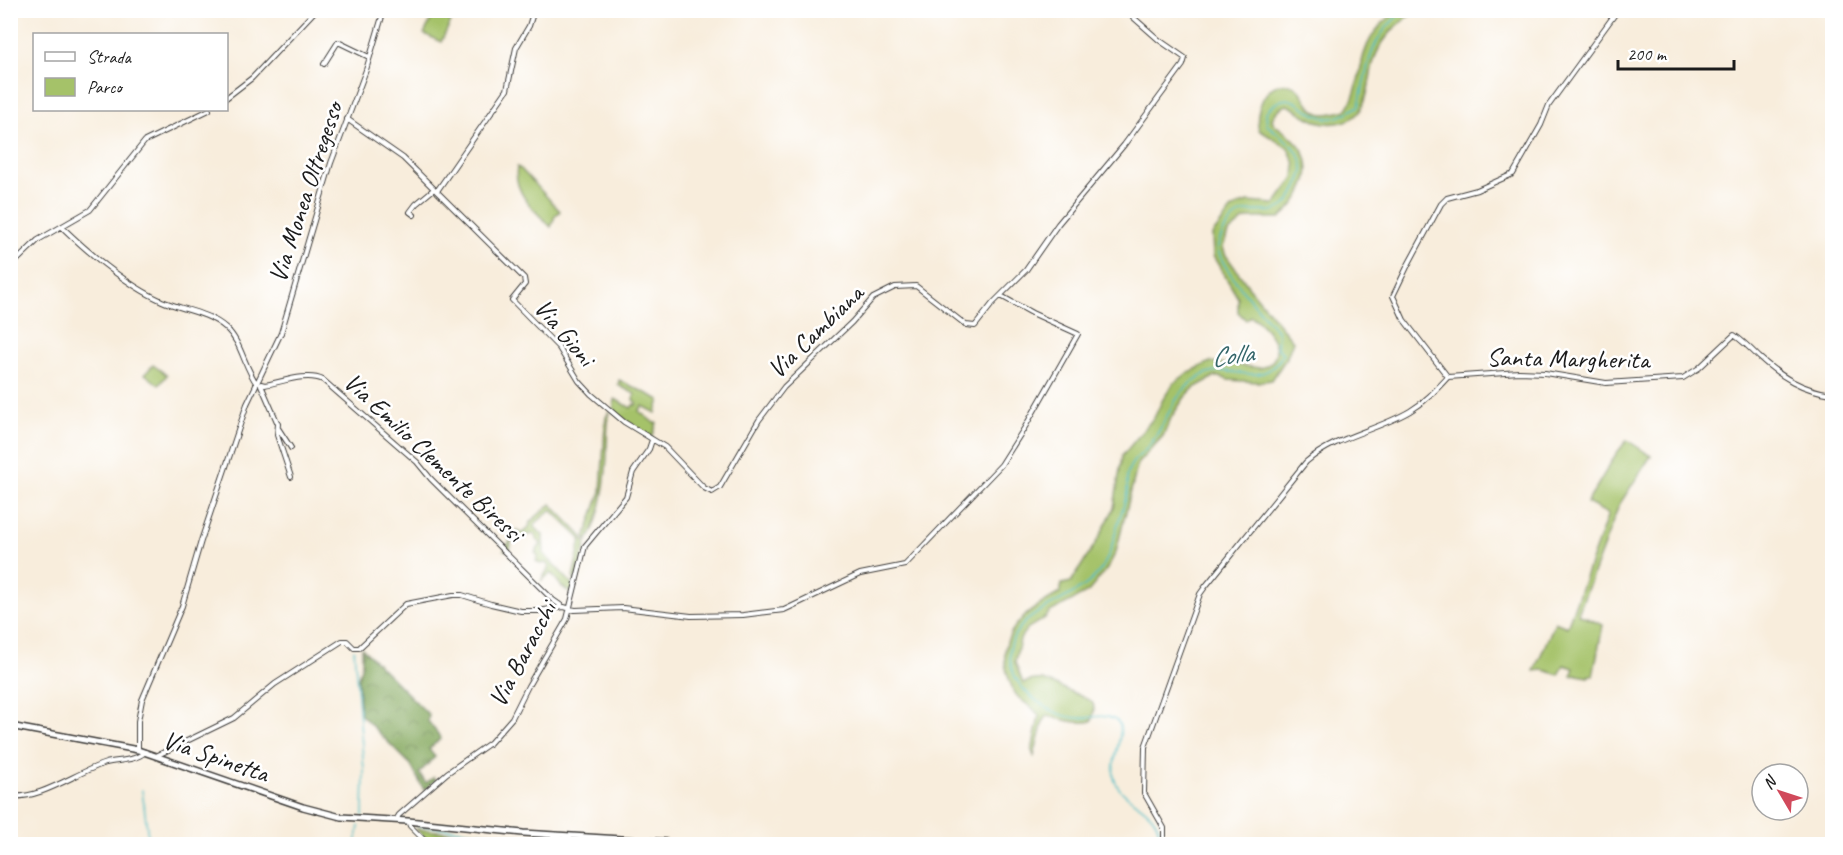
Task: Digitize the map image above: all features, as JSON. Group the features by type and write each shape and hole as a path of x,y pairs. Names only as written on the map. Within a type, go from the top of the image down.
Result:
{"main road":[{"name":"Via Spinetta","path":"10,726 138,750 322,813 341,817 408,821 523,833 702,844"}],"street":[{"path":"228,96 252,78 316,10"},
{"name":"Via Monea Oltregesso","path":"138,750 138,722 142,700 182,606 201,541 247,404 260,385 281,333 331,164 384,10"},
{"path":"414,215 410,212 416,204 435,190 507,90 516,48 529,26 534,10"},
{"name":"Via Cambiana","path":"652,440 664,447 704,489 716,491 771,402 797,373 852,322 873,298 895,287 916,286 971,326 978,323 1000,296 1026,270 1058,224 1136,129 1181,68 1185,58 1159,40 1125,10"},
{"path":"1164,844 1164,828 1144,793 1145,747 1205,586 1306,462 1328,446 1408,412 1428,398 1448,378 1404,320 1393,296 1441,204 1447,198 1477,190 1513,174 1541,125 1549,105 1618,10"},
{"path":"324,64 338,42 369,57"},
{"path":"10,267 38,240 94,206 145,141 207,111"},
{"name":"Via Gioni","path":"347,119 403,158 483,234 524,278 525,284 512,300 559,348 579,381 614,414 652,440"},
{"path":"62,226 84,247 143,291 224,326 234,338 271,405 278,428 291,448"},
{"path":"156,756 234,718 275,684 342,641 347,641 354,648 359,648 406,604 462,595 521,611 564,607 642,609 691,616 767,613 793,606 860,574 905,565 1001,465 1078,334 1000,296"},
{"name":"Santa Margherita","path":"1448,378 1519,372 1559,375 1606,383 1683,378 1699,368 1734,335 1769,366 1793,383 1810,390 1833,394"},
{"name":"Via Emilio Clemente Biressi","path":"260,385 302,378 323,380 417,462 431,479 554,600 564,607"},
{"path":"278,428 277,435 291,477"},
{"name":"Via Baracchi","path":"396,820 440,779 490,743 515,714 528,686 567,619 585,546 626,497 633,472 649,449 652,440"},
{"path":"10,796 27,796 92,767 136,758 145,752"},
{"path":"408,821 428,844"}],"green space":[{"path":"435,11 456,11 441,42 424,34"},
{"path":"1397,11 1416,11 1393,30 1379,48 1364,104 1353,118 1340,123 1323,123 1312,120 1287,105 1278,110 1272,119 1274,124 1293,138 1302,149 1308,168 1304,186 1294,204 1280,218 1244,220 1228,233 1223,247 1225,254 1248,286 1293,341 1287,357 1272,380 1257,382 1214,377 1194,388 1185,397 1172,416 1163,436 1138,463 1116,552 1107,569 1088,592 1050,612 1023,634 1015,662 1023,683 1045,681 1089,700 1094,707 1092,721 1075,722 1047,716 1043,722 1034,756 1032,751 1039,716 1018,697 1008,676 1005,647 1009,636 1025,616 1060,593 1062,584 1071,582 1099,538 1114,508 1122,456 1155,416 1174,383 1210,362 1261,368 1275,357 1276,350 1270,334 1251,316 1246,320 1238,312 1238,298 1213,256 1212,235 1231,210 1239,205 1248,202 1275,204 1294,178 1295,164 1288,148 1259,130 1258,115 1263,98 1274,87 1289,84 1298,89 1311,107 1319,113 1329,114 1346,110 1355,93 1363,56 1371,38 1379,27"},
{"path":"517,167 560,211 555,216 551,227 521,193 516,176"},
{"path":"153,365 167,375 159,385 145,374"},
{"path":"619,380 660,400 656,413 643,406 639,411 657,423 652,438 613,410 615,399 631,408 637,403 633,400 635,394 618,385"},
{"path":"610,412 602,497 596,522 587,541 585,537 601,491 606,417"},
{"path":"1627,440 1651,456 1619,505 1578,614 1603,625 1593,676 1571,676 1574,668 1564,665 1559,675 1544,670 1534,671 1555,622 1567,627 1608,514 1587,503"},
{"path":"551,504 582,536 586,544 575,582 573,577 581,539 551,510 535,524 543,535 544,554 574,586 572,594 561,586 551,573 541,581 549,567 546,563 540,564 536,561 538,555 535,553 541,544 535,534 519,536 516,540 513,538 509,550 504,550 517,530 522,533 529,527 530,522"},
{"path":"362,648 429,715 428,721 441,738 429,749 435,757 419,773 426,783 434,777 436,780 424,790 410,764 360,714 358,678 362,664"},
{"path":"416,829 498,837 489,844 432,844"}],"waterway":[{"name":"Colla","path":"1159,844 1156,822 1142,807 1126,796 1115,781 1114,765 1120,732 1120,725 1117,721 1102,716 1077,718 1047,708 1029,695 1016,678 1012,669 1010,650 1015,634 1025,622 1086,585 1102,568 1111,550 1125,500 1128,470 1153,441 1176,399 1185,389 1193,381 1214,371 1262,373 1276,364 1283,354 1277,347 1278,332 1225,266 1218,247 1220,238 1227,226 1241,213 1277,210 1284,206 1292,197 1302,176 1303,163 1300,157 1291,144 1267,125 1266,112 1284,99 1292,100 1314,114 1333,118 1344,115 1359,106 1368,65 1377,41 1394,19 1406,10"},
{"path":"354,650 364,770 363,816"},
{"path":"142,790 149,844"},
{"path":"415,825 534,838 642,843"},
{"path":"356,844 359,826"}]}
